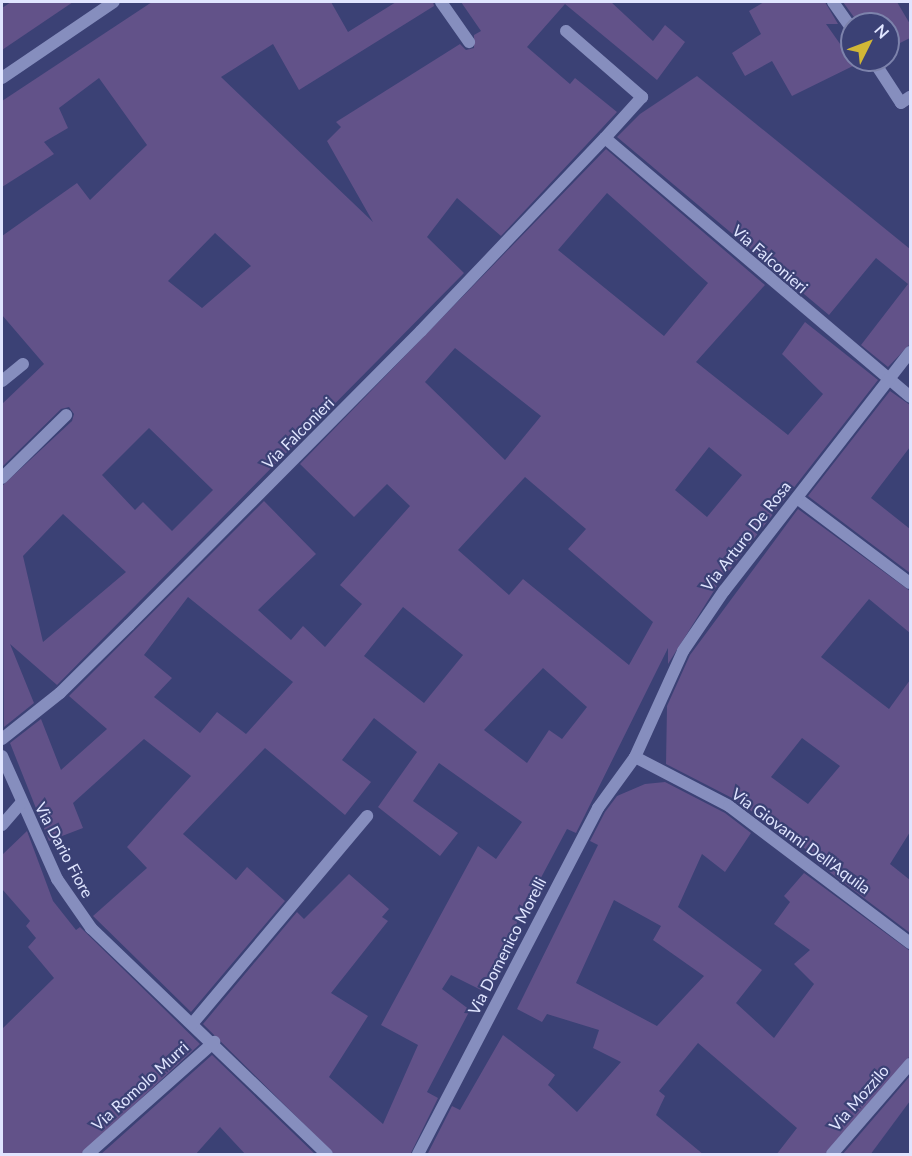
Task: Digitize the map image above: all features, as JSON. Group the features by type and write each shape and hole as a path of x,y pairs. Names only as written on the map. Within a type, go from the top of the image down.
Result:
{"street":[{"path":"2,78 114,2"},
{"path":"441,2 469,42"},
{"name":"Via Falconieri","path":"2,739 60,693 129,625 421,332 642,97 566,31"},
{"path":"881,72 901,103 910,97"},
{"name":"Via Falconieri","path":"605,138 910,397"},
{"name":"Via Arturo De Rosa","path":"634,757 683,651 723,591 910,352"},
{"path":"2,381 23,364"},
{"path":"2,478 66,415"},
{"path":"797,498 910,583"},
{"name":"Via Dario Fiore","path":"2,756 21,803 57,879 91,928 214,1042 327,1155"},
{"name":"Via Giovanni Dell'Aquila","path":"634,757 729,806 910,943"},
{"name":"Via Domenico Morelli","path":"418,1155 598,808 634,757"},
{"path":"2,825 21,803"},
{"path":"192,1024 367,816"},
{"name":"Via Romolo Murri","path":"88,1155 214,1042"},
{"name":"Via Mozzilo","path":"832,1155 910,1064"}],"building":[{"path":"11,2 73,2 2,50 2,8"},
{"path":"152,2 331,2 348,32 396,2 433,2 434,6 299,90 273,44 221,77 373,222 327,141 341,127 336,122 460,44 466,50 474,48 474,35 481,31 461,2 611,2 653,41 665,25 685,42 657,80 565,4 527,47 570,84 575,78 617,112 501,236 457,198 427,237 464,273 57,685 10,644 34,703 4,727 2,486 72,421 74,414 69,407 61,409 2,467 2,404 44,364 2,315 2,236 77,183 90,200 147,145 99,78 59,108 68,128 44,142 54,154 2,187 2,101","holes":["215,233 251,266 202,308 168,281","149,428 213,490 172,531 143,502 135,510 102,475","63,514 126,572 43,642 23,556"]},
{"path":"764,2 825,2 838,24 826,24 840,44 841,72 792,96 772,61 745,76 732,53 761,34 749,11"},
{"path":"843,2 897,2 910,24 910,38 900,43 900,12 850,12"},
{"path":"697,76 910,249 910,344 888,367 861,345 908,284 876,258 829,315 617,137 640,114"},
{"path":"606,149 765,285 696,362 788,435 823,394 782,354 805,322 878,380 717,586 668,664 668,648 576,833 567,829 481,990 451,975 442,989 470,1010 427,1092 438,1098 410,1155 335,1155 203,1024 297,912 304,919 349,874 389,909 382,917 388,921 331,993 368,1016 329,1077 383,1124 418,1045 381,1025 478,846 496,859 522,822 439,763 413,801 458,833 440,856 378,807 417,752 374,718 342,760 371,782 345,815 265,748 183,834 236,880 247,867 285,901 191,1012 93,916 147,868 127,847 191,776 144,739 73,803 83,828 49,841 10,743 41,719 61,770 107,729 69,696 264,501 316,554 258,610 291,640 303,626 325,647 362,604 340,585 410,506 387,484 354,517 300,464","holes":["607,193 708,283 664,336 558,250","455,348 541,416 505,460 425,382","709,447 742,475 707,517 675,490","525,477 586,529 568,549 653,622 629,665 523,579 509,595 458,550","188,597 293,682 246,734 217,712 200,733 154,697 172,678 144,655","403,607 463,655 424,703 364,656","543,668 587,707 562,739 549,730 527,763 484,730"]},
{"path":"890,391 910,405 910,447 871,498 910,529 910,573 808,496"},
{"path":"798,509 910,591 910,633 869,599 821,657 889,709 910,680 910,832 890,864 910,880 910,933 815,861 817,857 734,799 666,764 667,706 690,655","holes":["802,738 840,766 808,804 771,777"]},
{"path":"665,782 725,813 751,833 725,872 702,854 678,907 762,970 736,1003 774,1038 814,984 794,964 810,950 774,924 790,902 784,896 804,873 910,951 910,1056 824,1155 776,1155 797,1128 698,1043 659,1091 665,1096 656,1115 704,1155 427,1155 452,1106 460,1110 503,1035 555,1075 548,1085 577,1112 621,1062 593,1048 599,1030 547,1014 542,1022 517,1009 598,845 590,841 605,812 617,796 645,784","holes":["614,900 661,926 653,940 704,976 657,1026 576,983"]},
{"path":"27,831 53,901 76,930 80,927 200,1044 80,1155 2,1155 2,1029 54,978 28,947 36,938 26,926 30,921 2,889 2,855"},
{"path":"212,1055 316,1155 246,1155 220,1127 195,1155 100,1155"},
{"path":"910,1076 910,1101 870,1155 842,1155"}]}
